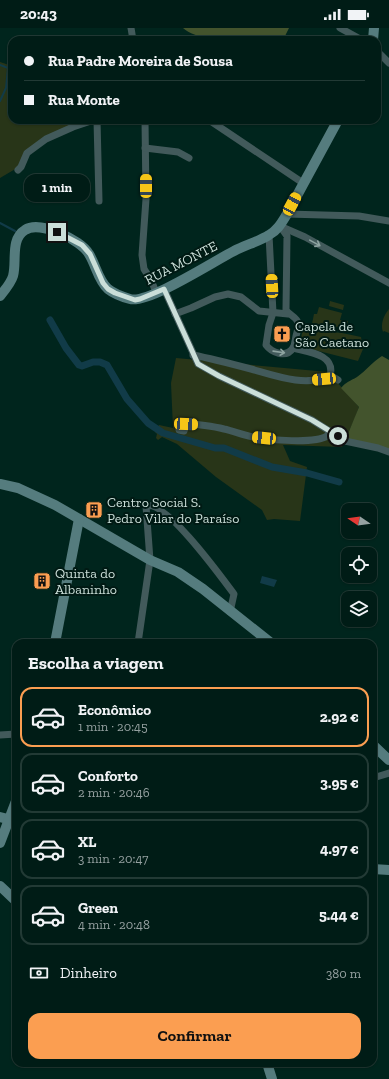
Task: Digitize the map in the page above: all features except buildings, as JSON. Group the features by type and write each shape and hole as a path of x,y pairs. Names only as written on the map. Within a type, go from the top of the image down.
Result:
{"main road":[{"path":"280,226 336,124"},
{"name":"RUA MONTE","path":"0,296 4,284 13,275 15,248 20,235 25,230 38,228 57,232 82,245 90,254 103,283 108,289 135,300 160,291 235,251 269,235 280,226"},
{"path":"0,484 18,488 55,505 150,560 178,572 264,639"},
{"path":"56,639 79,519"},
{"path":"377,749 389,760"},
{"path":"0,843 8,819"},
{"path":"377,869 389,870"},
{"path":"0,886 12,897"},
{"path":"268,1067 272,1079"}],"street":[{"path":"340,28 355,36"},
{"path":"381,55 389,63"},
{"path":"18,170 21,167 27,152 46,139 82,124"},
{"path":"95,124 99,201"},
{"path":"145,124 146,199 142,255 144,269 175,314 198,364 312,420 345,441 378,448 389,452"},
{"path":"215,124 303,183"},
{"path":"145,148 178,152 189,158"},
{"path":"287,214 359,216 389,221"},
{"path":"280,226 304,237 389,283"},
{"path":"280,226 287,236 286,310 288,314"},
{"path":"175,314 215,297 228,294 242,297 259,311 273,313 288,314 297,320 298,324 293,348 289,352 283,354 273,352 266,345 269,325 273,313 269,235"},
{"path":"293,348 323,356 329,363 331,372 330,375"},
{"path":"194,354 286,378 304,381 324,379 330,375"},
{"path":"330,375 338,380"},
{"path":"186,424 224,429 253,437 276,440 318,440 327,436 331,431"},
{"path":"139,639 150,560 146,506 149,505 153,506 174,521 208,559 234,594 230,612"},
{"path":"0,735 12,734"},
{"path":"377,777 389,773"}],"green space":[{"path":"183,28 289,28 285,36 200,36 192,34"},
{"path":"0,62 8,65 8,124 77,124 37,142 17,168 0,178"},
{"path":"330,301 344,305 343,310 329,306"},
{"path":"319,307 342,313 340,320 348,321 346,329 340,327 321,328 304,325 312,324 314,314 317,314"},
{"path":"389,309 389,333 383,332 382,323"},
{"path":"303,329 342,333 361,337 363,349 358,361 299,346"},
{"path":"382,356 389,360 389,452 345,441 359,407 341,388 346,383 360,375"},
{"path":"176,358 328,372 359,407 342,447 283,445 290,461 307,467 300,521 274,519 267,520 262,510 216,477 177,444 162,437 158,440 156,438 157,434 155,432 159,425 173,428 171,383"}],"water":[{"path":"262,576 277,580 274,587 260,583"}],"waterway":[{"path":"0,65 8,68 6,88 0,101"},
{"path":"0,223 15,231"},
{"path":"50,320 66,348 79,365 82,366 93,362 100,362 107,365 127,399 148,423 163,433 215,448 224,448 272,467 307,473 339,482"}],"place":[{"name":"Capela de São Caetano","path":"282,334"},
{"name":"Centro Social S. Pedro Vilar do Paraíso","path":"94,510"},
{"name":"Quinta do Albaninho","path":"42,581"}],"route":[{"path":"57,232 82,245 90,254 103,283 108,289 115,293 135,300 164,289 198,364 219,376 312,420 338,436"}]}
